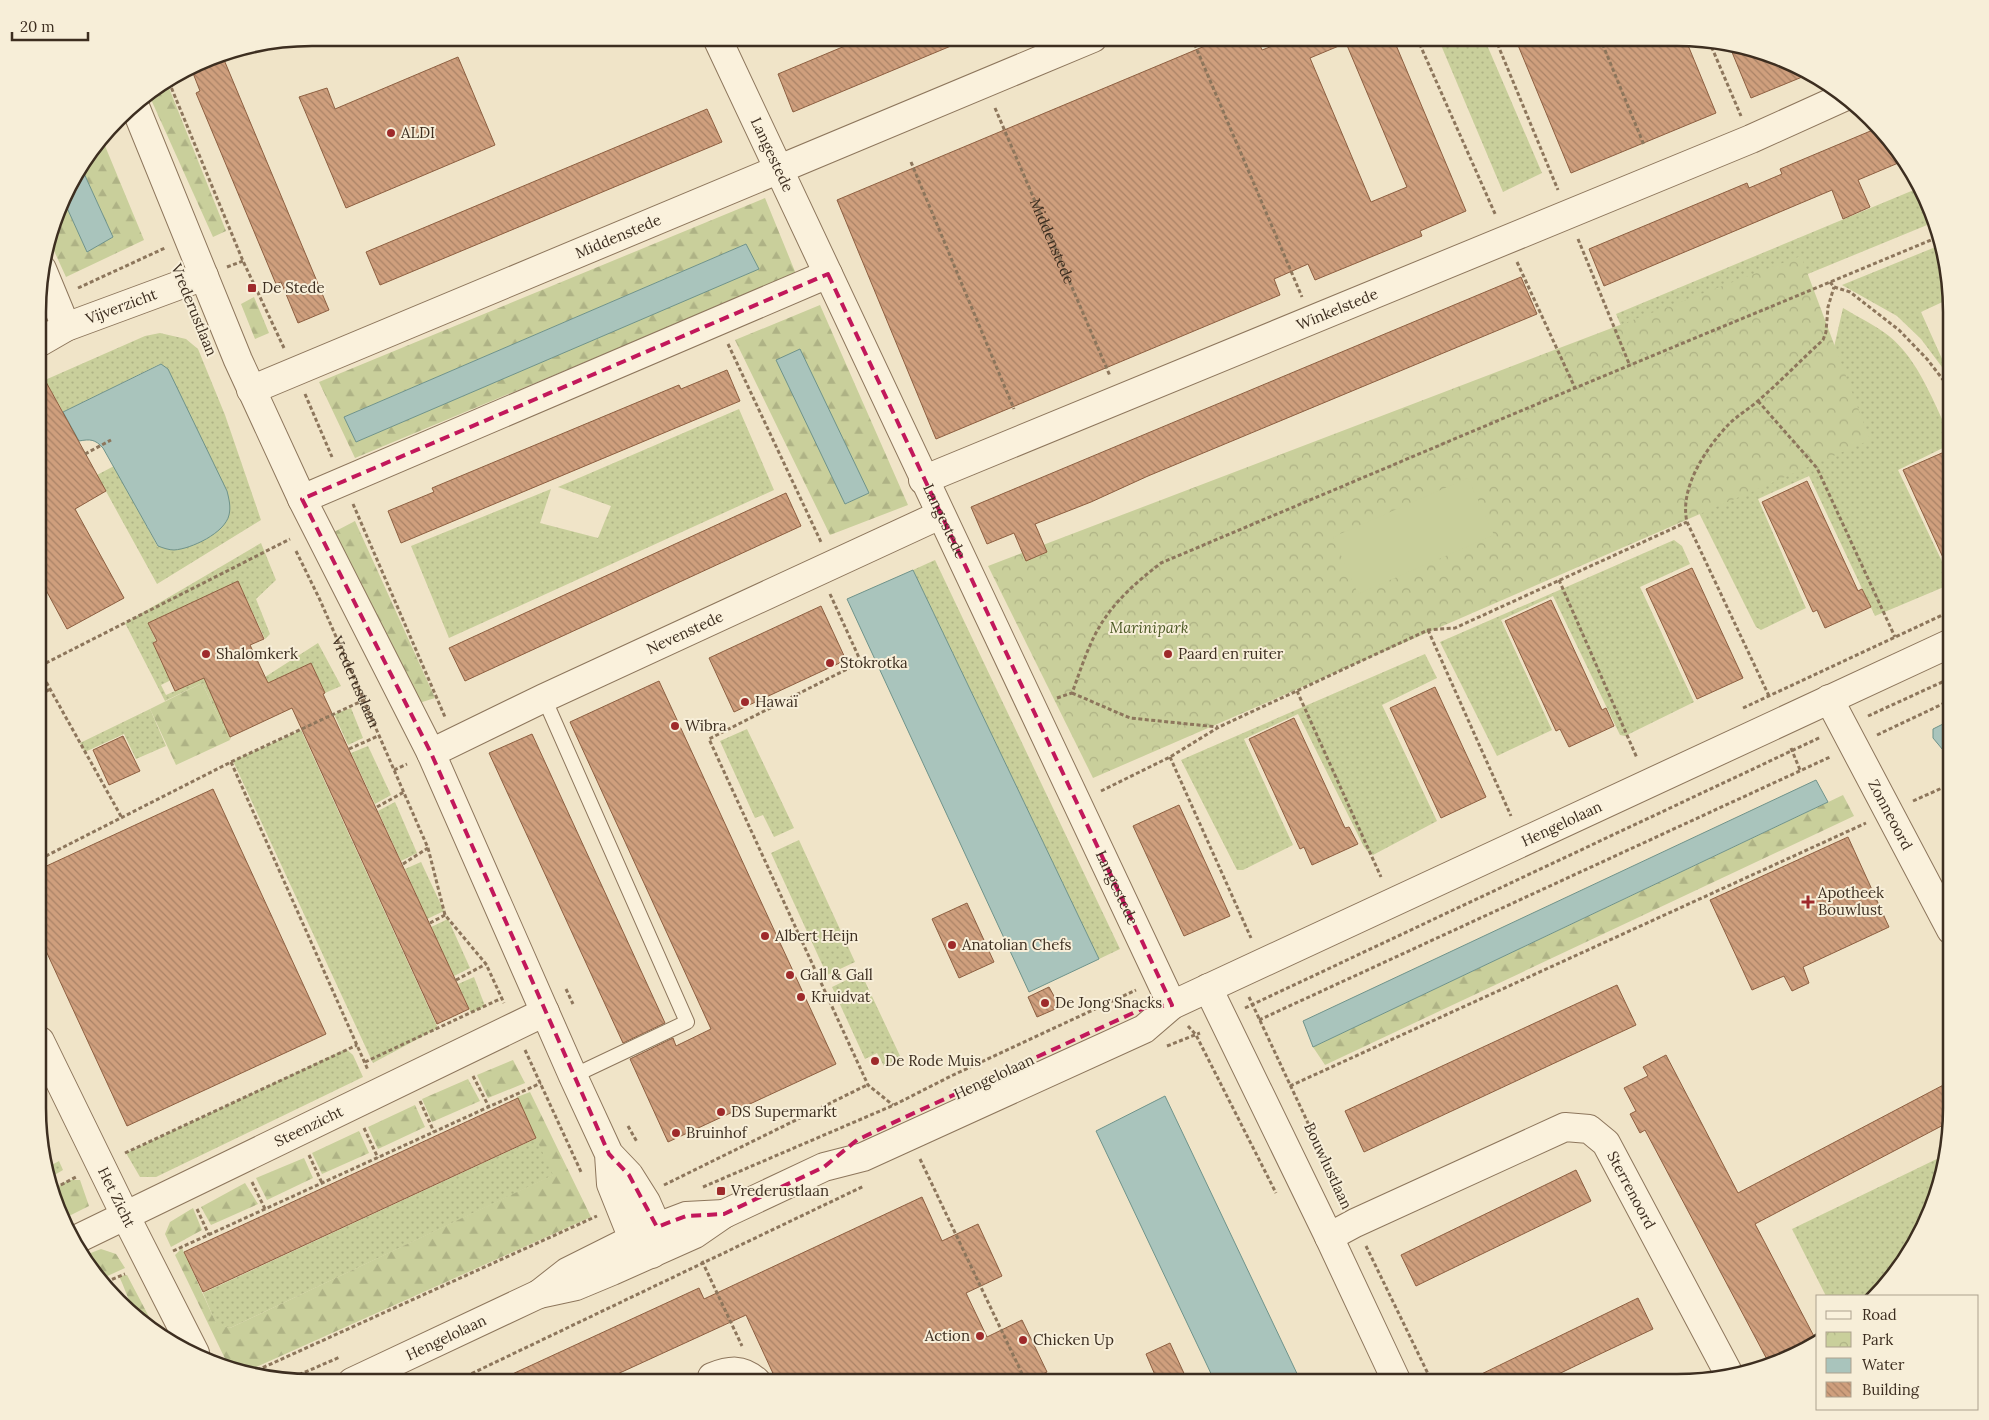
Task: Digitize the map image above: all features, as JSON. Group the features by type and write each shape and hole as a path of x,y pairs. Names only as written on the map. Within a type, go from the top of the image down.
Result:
{"street":[{"name":"Langestede","path":"721,46 923,480 1172,1005"},
{"name":"Middenstede","path":"251,390 1074,46"},
{"name":"Winkelstede","path":"923,480 1751,139 1837,100"},
{"name":"Vrederustlaan","path":"137,112 251,390 302,500 431,753 609,1154 611,1184 647,1240"},
{"path":"302,500 342,481 828,274"},
{"name":"Vijverzicht","path":"46,339 66,327 204,276"},
{"path":"48,282 66,327"},
{"name":"Nevenstede","path":"431,753 544,698 940,515"},
{"name":"Hengelolaan","path":"369,1374 539,1294 568,1272 647,1240 695,1234 724,1214 824,1167 864,1157 1144,1029 1172,1005 1943,647"},
{"name":"Zonneoord","path":"1829,699 1943,915"},
{"name":"Bouwlustlaan","path":"1208,988 1394,1374"},
{"name":"Steenzicht","path":"80,1236 545,1012"},
{"name":"Het Zicht","path":"46,1053 125,1215 191,1345"},
{"name":"Sterrenoord","path":"1329,1237 1355,1223 1565,1127 1589,1129 1606,1143 1726,1369"},
{"path":"720,1374 728,1371 742,1374"}],"lane":[{"path":"544,698 687,1022 573,1076"}],"path":[{"path":"1195,46 1312,320"},
{"path":"1603,46 1644,145"},
{"path":"1712,49 1751,139"},
{"name":"Middenstede","path":"985,83 1120,399"},
{"path":"171,87 243,261 296,372 455,741"},
{"path":"912,162 1014,409"},
{"path":"1072,692 1085,658 1103,622 1118,601 1138,581 1161,563 1933,239"},
{"path":"56,298 168,247"},
{"path":"1830,282 1834,287 1850,292 1899,330 1927,359 1943,380"},
{"path":"1800,770 1781,723 1686,522 1684,510 1693,475 1711,446 1730,423 1758,401 1823,340 1826,332 1828,307 1834,287"},
{"path":"717,321 825,568 861,662 709,739 868,1085 894,1105"},
{"path":"1758,401 1817,468 1895,637"},
{"path":"85,454 111,440"},
{"path":"1076,803 1170,758 1219,727 1428,630 1455,628 1686,522"},
{"path":"46,663 290,539 288,532"},
{"name":"Vrederustlaan","path":"295,548 428,848 445,915 486,964 584,1178"},
{"path":"1559,580 1636,758"},
{"path":"1428,630 1511,816"},
{"path":"46,682 122,818"},
{"path":"46,691 50,689"},
{"path":"1297,691 1381,877"},
{"path":"1032,707 1072,692 1130,718 1219,727"},
{"path":"46,857 231,762 364,700"},
{"path":"1259,1020 1943,704"},
{"path":"349,749 378,736"},
{"path":"1170,758 1251,938"},
{"path":"231,762 378,1093"},
{"path":"1290,1086 1943,788"},
{"path":"377,807 404,792"},
{"path":"402,864 428,848"},
{"path":"430,923 445,915"},
{"path":"456,980 486,964"},
{"name":"Bouwlustlaan","path":"1238,975 1428,1374"},
{"path":"563,982 575,1010"},
{"path":"365,1062 502,998"},
{"path":"1196,1035 1278,1198"},
{"path":"58,1187 101,1164 357,1044"},
{"path":"460,1053 489,1107"},
{"path":"409,1078 434,1132"},
{"path":"110,1280 541,1083"},
{"path":"662,1186 868,1085"},
{"path":"352,1106 378,1158"},
{"path":"625,1120 638,1145"},
{"path":"920,1159 1022,1374"},
{"path":"595,1208 598,1222"},
{"path":"260,1369 598,1216"},
{"path":"702,1263 745,1352"}],"highlighted area":[{"path":"828,274 1172,1005 1144,1008 901,1119 857,1140 824,1167 724,1214 686,1216 657,1227 629,1175 609,1154 431,753 302,499"}],"green space":[{"path":"1441,46 1487,46 1542,173 1503,192"},
{"path":"169,88 226,231 213,237 151,100"},
{"path":"105,145 144,240 66,277 53,250 67,208 87,252 113,237 85,175"},
{"path":"1913,190 1928,224 1630,347 1616,314"},
{"path":"765,198 796,274 355,458 319,382","holes":["746,244 758,269 356,442 344,417"]},
{"path":"1935,247 1942,302 1921,312 1943,361 1943,368 1921,339 1897,316 1842,285"},
{"name":"Marinipark","path":"1801,256 1870,440 1093,778 988,566"},
{"path":"254,297 269,333 255,339 241,304"},
{"path":"820,305 908,505 830,535 735,340","holes":["800,350 868,493 846,504 777,361"]},
{"path":"1843,308 1878,328 1900,346 1909,357 1925,383 1943,421 1943,448 1898,470 1943,563 1943,587 1875,616 1809,476 1758,499 1806,608 1761,630 1756,627 1695,505 1834,347"},
{"path":"160,333 186,339 198,349 225,415 261,520 157,584 97,475 114,466 158,547 160,364 63,412 46,382 46,380 145,336"},
{"path":"739,409 774,490 449,638 411,546 551,489 540,523 598,538 611,506 558,487"},
{"path":"1468,478 1494,535 1358,594 1333,537"},
{"path":"355,521 435,698 419,703 334,532"},
{"path":"1674,540 1682,546 1690,564 1640,587 1694,702 1625,736 1620,735 1553,596 1501,620 1552,730 1497,756 1440,642"},
{"path":"261,543 276,580 256,599 270,634 265,639 238,581 148,623 156,641 153,643 162,664 166,662 173,679 161,685 166,695 222,670 217,707 231,737 230,740 202,683 165,701 125,623"},
{"path":"935,560 1120,949 1099,959 913,570"},
{"path":"318,643 341,686 325,693 311,663 268,683 265,677"},
{"path":"1425,654 1437,678 1382,705 1437,821 1373,855 1369,853 1364,847 1298,714 1244,739 1293,845 1243,870 1237,870 1181,760"},
{"path":"202,683 230,740 176,765 150,709"},
{"path":"351,708 363,738 348,745 334,714"},
{"path":"150,709 166,746 136,759 124,734 85,752 80,743"},
{"path":"747,729 794,828 774,837 763,815 755,818 720,741"},
{"path":"301,730 438,1028 373,1063 233,761"},
{"path":"368,746 391,795 375,804 351,753"},
{"path":"1843,795 1854,816 1325,1065 1313,1047"},
{"path":"395,802 417,853 401,861 378,811"},
{"path":"799,840 855,962 827,975 771,853"},
{"path":"421,862 444,911 427,919 405,869"},
{"path":"448,919 470,968 454,976 431,927"},
{"path":"861,973 901,1058 884,1066 877,1053 865,1059 832,987"},
{"path":"474,977 485,1006 471,1013 458,984"},
{"path":"346,1049 353,1055 363,1077 156,1177 140,1177 126,1153"},
{"path":"513,1060 525,1083 488,1098 477,1075"},
{"path":"468,1079 480,1101 432,1122 422,1099"},
{"path":"530,1092 591,1217 255,1368 226,1360 175,1255 182,1248 216,1323 230,1328 553,1175 517,1097"},
{"path":"415,1105 425,1127 378,1149 368,1127"},
{"path":"359,1131 369,1153 322,1174 312,1153"},
{"path":"537,1138 554,1175 230,1328 216,1324 203,1293"},
{"path":"304,1158 313,1178 267,1200 256,1178"},
{"path":"1938,1158 1929,1194 1915,1226 1898,1256 1866,1295 1825,1295 1792,1229"},
{"path":"59,1161 63,1170 55,1175 52,1165"},
{"path":"69,1180 80,1180 89,1206 69,1216 58,1186"},
{"path":"245,1183 258,1204 211,1225 201,1207"},
{"path":"193,1208 202,1230 171,1247 165,1234 170,1222"},
{"path":"101,1249 116,1254 125,1268 106,1276 89,1253"},
{"path":"127,1275 150,1319 130,1302 119,1276"}],"water":[{"path":"85,175 113,237 87,252 67,208"},
{"path":"746,244 759,269 356,442 344,417"},
{"path":"800,349 869,493 845,504 776,360"},
{"path":"161,364 168,369 227,491 230,506 226,522 214,534 189,547 174,550 158,546 103,448 92,440 79,441 63,412"},
{"path":"913,570 1099,959 1029,992 847,599"},
{"path":"1943,724 1943,750 1933,738 1933,729"},
{"path":"1816,780 1828,802 1313,1047 1303,1021"},
{"path":"1165,1096 1297,1374 1211,1374 1096,1131"}],"building":[{"path":"845,46 951,46 793,112 778,74"},
{"path":"1205,46 1260,46 1262,50 1272,46 1339,46 1310,58 1371,202 1407,187 1347,46 1396,46 1466,211 1420,231 1422,236 1315,280 1308,264 1274,279 1280,295 936,439 837,200"},
{"path":"1518,46 1689,47 1716,113 1571,173"},
{"path":"1732,52 1763,60 1801,77 1751,98"},
{"path":"458,57 495,145 346,208 299,97 327,88 335,109"},
{"path":"224,61 329,310 298,323 281,282 276,284 196,93 200,91 193,74"},
{"path":"707,109 722,142 380,285 366,252"},
{"path":"1871,131 1898,163 1858,180 1870,207 1843,219 1832,190 1604,286 1589,249 1747,183 1749,188 1782,174 1780,169"},
{"path":"1521,277 1537,314 1035,524 1047,552 1026,561 1014,533 987,544 971,507"},
{"path":"727,370 740,401 401,543 388,511 434,492 432,488 679,385 681,389"},
{"path":"46,382 106,491 75,509 124,598 67,629 46,590"},
{"path":"1943,452 1943,558 1903,470"},
{"path":"1807,481 1858,591 1862,589 1871,607 1825,628 1817,610 1813,612 1762,502"},
{"path":"786,493 801,526 465,681 449,648"},
{"path":"1692,568 1743,678 1697,699 1646,589"},
{"path":"238,581 264,639 250,645 268,683 311,663 325,693 323,694 469,1009 437,1024 292,708 230,737 204,678 175,691 153,643 157,641 148,623"},
{"path":"1551,600 1602,710 1606,708 1614,726 1569,747 1560,729 1556,731 1505,621"},
{"path":"821,606 846,660 734,712 709,658"},
{"path":"659,681 836,1064 668,1142 630,1059 673,1038 676,1046 711,1029 570,722"},
{"path":"1435,687 1486,797 1441,818 1390,708"},
{"path":"1294,718 1345,828 1349,827 1358,844 1312,865 1304,847 1300,849 1249,739"},
{"path":"532,734 665,1023 623,1043 489,753"},
{"path":"123,736 140,771 109,785 93,750"},
{"path":"213,789 326,1034 127,1126 46,951 46,866"},
{"path":"1179,805 1230,916 1184,936 1133,826"},
{"path":"1848,837 1889,927 1803,967 1809,983 1792,991 1784,976 1752,990 1710,900"},
{"path":"967,903 994,962 959,978 932,919"},
{"path":"1617,985 1636,1025 1364,1152 1345,1111"},
{"path":"1049,987 1060,1007 1037,1017 1028,997"},
{"path":"1666,1055 1738,1193 1943,1085 1942,1126 1755,1224 1814,1336 1767,1359 1645,1130 1640,1133 1630,1114 1636,1111 1624,1088 1648,1076 1643,1067"},
{"path":"518,1098 536,1138 203,1292 184,1252"},
{"path":"1576,1170 1591,1201 1416,1286 1401,1255"},
{"path":"922,1197 942,1241 978,1224 1002,1276 966,1293 987,1337 1022,1320 1047,1372 1043,1374 773,1374 746,1315 617,1374 512,1374 699,1288 704,1299"},
{"path":"1638,1298 1653,1329 1559,1374 1481,1374"},
{"path":"1170,1343 1184,1374 1155,1374 1146,1354"}],"place":[{"name":"ALDI","path":"391,133"},
{"name":"De Stede","path":"252,288"},
{"name":"Shalomkerk","path":"206,654"},
{"name":"Paard en ruiter","path":"1168,654"},
{"name":"Stokrotka","path":"830,663"},
{"name":"Hawaï","path":"745,702"},
{"name":"Wibra","path":"675,726"},
{"name":"Apotheek Bouwlust","path":"1808,902"},
{"name":"Albert Heijn","path":"765,936"},
{"name":"Anatolian Chefs","path":"952,945"},
{"name":"Gall & Gall","path":"790,975"},
{"name":"Kruidvat","path":"801,997"},
{"name":"De Jong Snacks","path":"1045,1003"},
{"name":"De Rode Muis","path":"875,1061"},
{"name":"DS Supermarkt","path":"721,1112"},
{"name":"Bruinhof","path":"676,1133"},
{"name":"Vrederustlaan","path":"721,1191"},
{"name":"Action","path":"980,1336"},
{"name":"Chicken Up","path":"1023,1340"}]}
